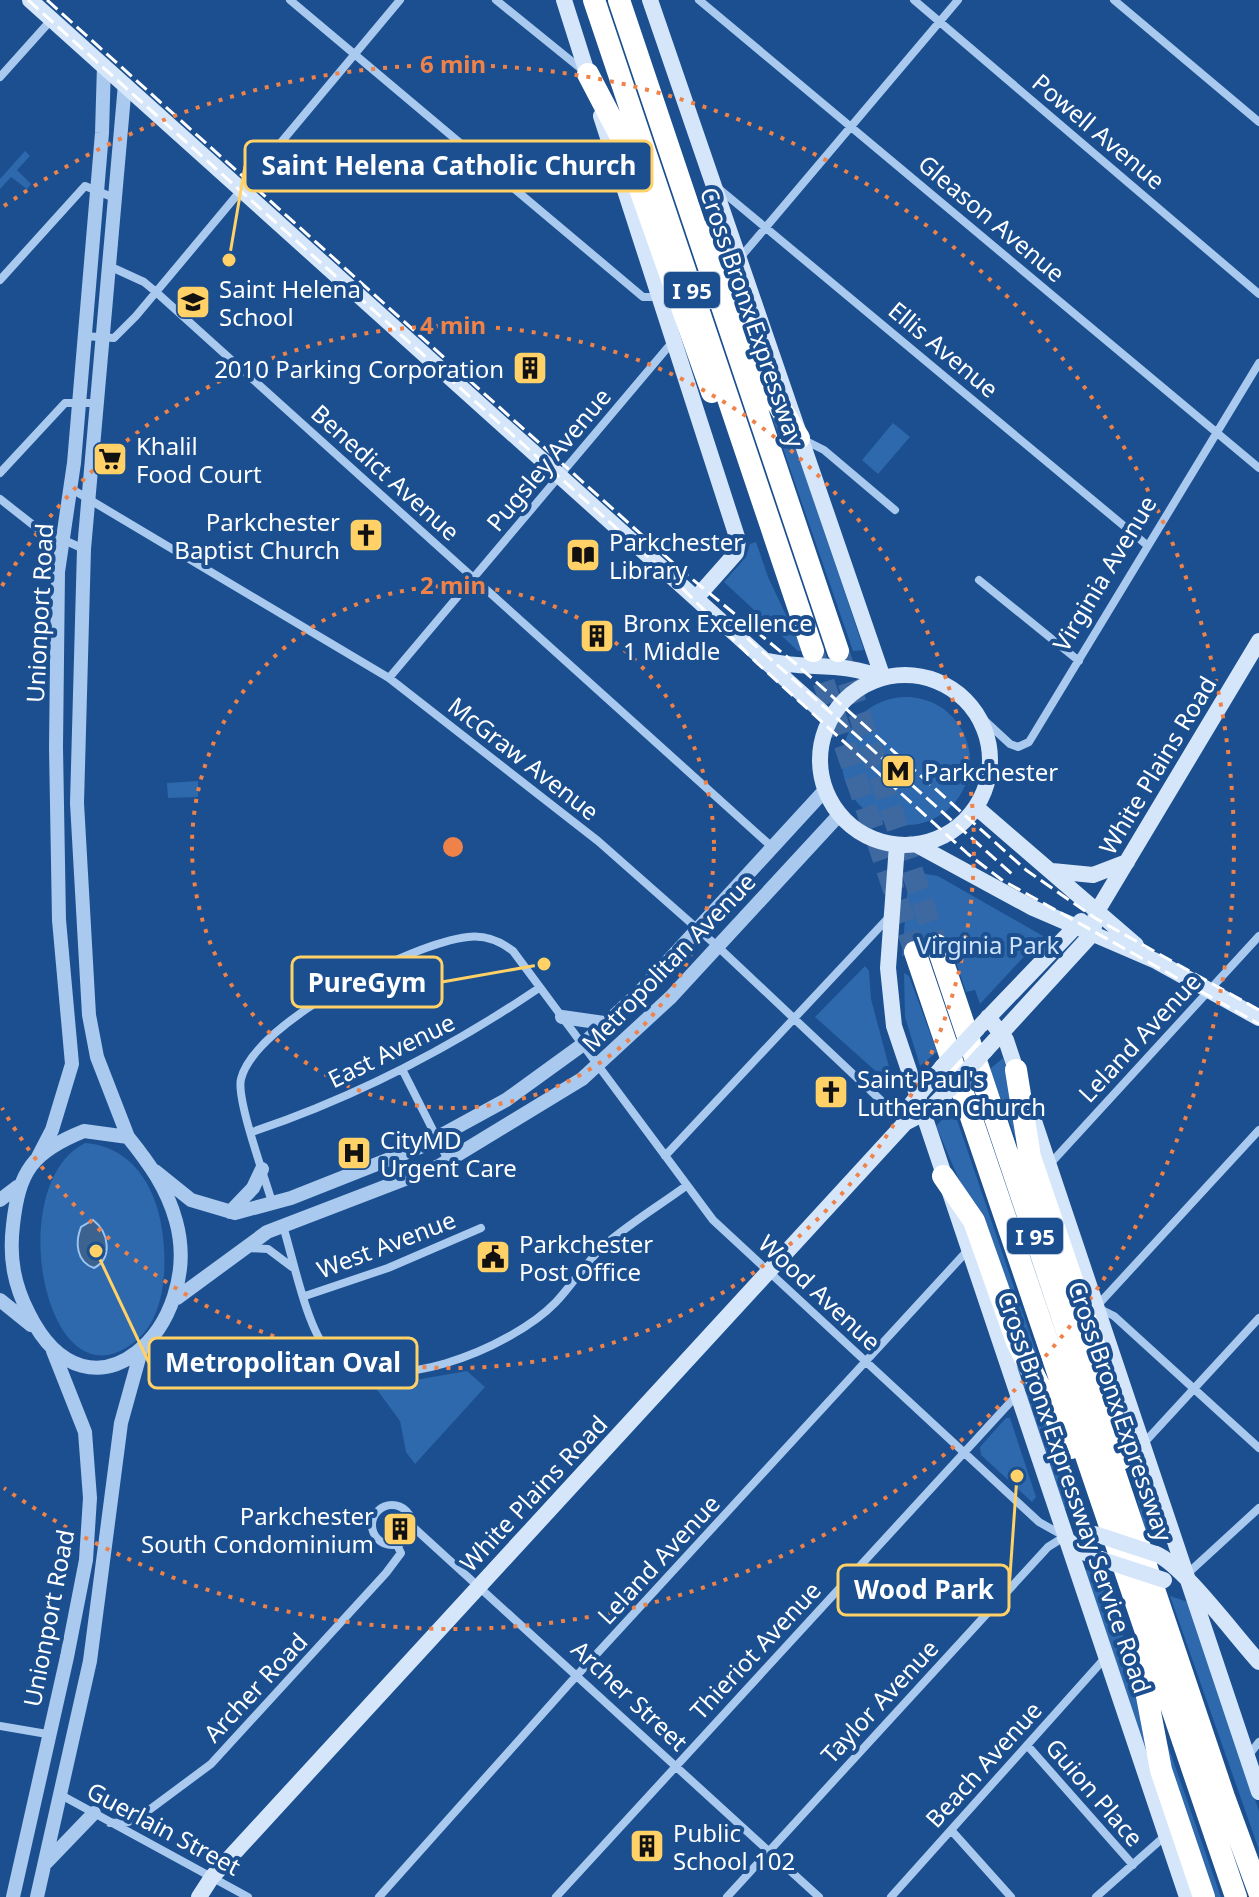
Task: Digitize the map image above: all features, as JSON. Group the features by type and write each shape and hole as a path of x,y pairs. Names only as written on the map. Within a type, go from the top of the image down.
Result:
{"highway":[{"name":"Cross Bronx Expressway","path":"594,0 813,651"},
{"name":"Cross Bronx Expressway","path":"622,0 632,40 838,651"},
{"path":"588,74 623,141 687,327 790,580"},
{"path":"657,115 730,277 771,393 799,438"},
{"name":"Cross Bronx Expressway","path":"937,945 1259,1892"},
{"name":"Cross Bronx Expressway","path":"915,952 1236,1897"},
{"path":"1016,1070 1030,1157 1109,1394 1133,1527"},
{"path":"943,1176 974,1221 1023,1357 1102,1506"},
{"path":"1128,1584 1156,1751 1204,1897"}],"main road":[{"path":"30,0 830,719"},
{"path":"564,0 739,547 697,597"},
{"path":"650,0 882,678"},
{"name":"White Plains Road","path":"905,1123 923,1115 949,1090 1093,933 1096,913 1259,641"},
{"path":"766,660 814,667 850,667 882,678"},
{"path":"907,675 930,679 952,690 970,707 984,731 990,758 987,782 976,807 952,831 917,845 897,845 865,836 839,815 825,790 819,755 830,719 849,695 882,678 907,675"},
{"path":"976,807 1096,913 1156,961"},
{"path":"891,915 897,845"},
{"path":"917,845 1033,908 1156,961 1259,1018"},
{"path":"1052,871 1093,875 1127,862"},
{"name":"White Plains Road","path":"199,1897 212,1877 905,1123 917,1096 942,1067 1073,925 1096,913"},
{"name":"Cross Bronx Expressway Service Road","path":"891,915 889,997 917,1096 1187,1897"},
{"path":"983,1023 1002,1033 1016,1070 1259,1792"},
{"path":"1064,1536 1095,1534 1173,1562 1259,1662"},
{"path":"1064,1536 1079,1550 1164,1580 1186,1575"}],"street":[{"path":"290,0 643,297 660,297"},
{"path":"84,336 102,340 114,338 400,0"},
{"path":"496,0 588,74"},
{"name":"Gleason Avenue","path":"699,0 1259,468"},
{"name":"Powell Avenue","path":"914,0 1259,294"},
{"path":"738,259 958,0"},
{"path":"1114,0 1259,122"},
{"path":"0,77 52,19"},
{"name":"Unionport Road","path":"38,1157 52,1130 72,1064 58,857 56,708 61,539 70,488 78,403 104,65"},
{"name":"Unionport Road","path":"125,84 112,197 84,549 77,803 89,1015 97,1057 128,1137"},
{"name":"Ellis Avenue","path":"713,184 1148,546"},
{"path":"0,280 85,186 112,197"},
{"name":"Benedict Avenue","path":"108,266 144,282 156,292 772,847"},
{"name":"Pugsley Avenue","path":"389,678 674,340"},
{"name":"Virginia Avenue","path":"970,707 1010,744 1022,746 1031,739 1259,363"},
{"path":"0,473 65,403 96,403"},
{"path":"799,438 824,450 895,510"},
{"name":"McGraw Avenue","path":"70,488 389,678 574,821 698,928 905,1123"},
{"path":"0,499 25,520 84,549"},
{"path":"979,580 1079,661"},
{"name":"Metropolitan Avenue","path":"230,1212 272,1202 436,1139 506,1100 582,1045 637,995 825,790"},
{"name":"Metropolitan Avenue","path":"177,1298 267,1232 448,1160 506,1128 598,1066 717,946 839,815"},
{"path":"58,857 80,858"},
{"path":"665,1156 891,915"},
{"name":"Leland Avenue","path":"1048,1165 1259,936"},
{"name":"Wood Avenue","path":"272,1202 240,1089 242,1075 249,1064 278,1032 356,977 414,951 468,937 484,937 513,951 713,1220 1043,1526 1064,1536"},
{"name":"East Avenue","path":"252,1132 403,1071 470,1034 539,988"},
{"path":"562,1017 604,1023"},
{"path":"403,1071 448,1160"},
{"path":"1259,1130 1096,1307 1114,1316 1259,1448"},
{"path":"0,1200 17,1187 38,1157 53,1145 84,1131 128,1137 155,1171 191,1200 230,1212 253,1188 262,1169"},
{"path":"17,1187 12,1267 17,1290 37,1330 53,1351 79,1365 93,1367 124,1361 141,1351 177,1298 177,1230 155,1171"},
{"path":"283,1226 319,1339 344,1362 357,1367 398,1370 460,1360 500,1343 556,1302 607,1243 686,1186"},
{"name":"West Avenue","path":"305,1296 388,1268 481,1228"},
{"path":"244,1248 273,1251 284,1258 297,1274"},
{"name":"Leland Avenue","path":"379,1897 968,1250"},
{"path":"0,1300 37,1330"},
{"path":"1142,1444 1259,1318"},
{"name":"Unionport Road","path":"13,1897 85,1562 90,1465 83,1424 53,1351"},
{"name":"Unionport Road","path":"37,1897 90,1661 105,1565 121,1423 141,1351"},
{"name":"Thieriot Avenue","path":"556,1897 1017,1395"},
{"path":"396,1505 408,1513 412,1526 407,1538 397,1545 385,1544 375,1537 371,1525 375,1514 384,1506 396,1505"},
{"path":"1186,1575 1259,1508"},
{"name":"Archer Street","path":"412,1526 819,1897"},
{"name":"Taylor Avenue","path":"727,1897 1048,1547 1064,1536"},
{"name":"Archer Road","path":"110,1823 128,1822 141,1816 211,1764 386,1573 401,1553 397,1545"},
{"path":"85,1562 105,1565"},
{"name":"Beach Avenue","path":"891,1897 1105,1658"},
{"path":"0,1726 47,1734"},
{"path":"1247,1756 1259,1742"},
{"name":"Guion Place","path":"1027,1745 1133,1865"},
{"name":"Guerlain Street","path":"61,1795 248,1897"},
{"path":"43,1866 94,1813"},
{"path":"951,1830 1011,1897"},
{"path":"1096,1897 1165,1836"}],"green space":[{"path":"25,151 30,156 17,170 31,184 27,189 11,177 0,189 0,179"},
{"path":"766,399 799,455 864,650 853,651"},
{"path":"893,423 910,437 878,474 862,460"},
{"path":"756,542 768,577 803,651 798,651 724,582 746,557 750,544"},
{"path":"906,697 931,702 951,716 965,736 970,761 965,786 951,806 931,820 906,825 881,820 861,806 847,786 842,761 847,736 861,716 881,702"},
{"path":"198,781 198,797 168,798 167,783"},
{"name":"Virginia Park","path":"909,871 938,876 1043,936 980,1004 975,990 966,992 949,941 902,956"},
{"path":"865,966 869,971 871,999 892,1078 889,1083 815,1017"},
{"path":"904,973 909,976 937,1052 920,1066 905,1017"},
{"path":"1003,1058 1008,1072 1030,1178 990,1069"},
{"path":"953,1108 1049,1390 936,1126"},
{"path":"85,1143 120,1154 133,1165 152,1194 162,1230 163,1284 157,1309 138,1339 106,1355 79,1348 59,1323 46,1287 40,1245 45,1203 59,1167"},
{"path":"1005,1335 1066,1459 1086,1515 1063,1508"},
{"path":"467,1371 485,1387 415,1464 406,1452 400,1421 375,1387"},
{"path":"1006,1418 1010,1418 1036,1497 1032,1502 981,1455 980,1447"},
{"path":"1128,1425 1167,1540 1145,1534 1122,1427"},
{"path":"1084,1569 1105,1576 1118,1611 1149,1762"},
{"path":"1170,1596 1188,1602 1259,1811 1259,1850"},
{"path":"1160,1723 1221,1897 1212,1897 1167,1768"}],"shaded area":[{"path":"93,1220 103,1231 107,1245 104,1258 94,1268 80,1256 78,1245 81,1227"}],"tunnel":[{"path":"813,651 915,952"},
{"path":"838,651 937,945"}],"railway":[{"path":"28,0 673,579 758,664 968,854 1002,880 1259,1024"},
{"path":"47,0 448,361"},
{"path":"469,380 681,570 796,664 1026,870 1095,918 1259,1010"},
{"path":"747,638 1013,875"}],"place":[{"name":"Saint Helena Catholic Church","path":"229,260"},
{"name":"Saint Helena School","path":"193,302"},
{"name":"2010 Parking Corporation","path":"530,368"},
{"name":"Khalil Food Court","path":"110,459"},
{"name":"Parkchester Baptist Church","path":"366,535"},
{"name":"Parkchester Library","path":"583,555"},
{"name":"Bronx Excellence 1 Middle","path":"597,636"},
{"name":"Parkchester","path":"898,771"},
{"name":"PureGym","path":"544,964"},
{"name":"Saint Paul's Lutheran Church","path":"831,1092"},
{"name":"CityMD Urgent Care","path":"354,1153"},
{"name":"Metropolitan Oval","path":"96,1251"},
{"name":"Parkchester Post Office","path":"493,1257"},
{"name":"Wood Park","path":"1017,1476"},
{"name":"Parkchester South Condominium","path":"400,1529"},
{"name":"Public School 102","path":"647,1846"}]}
